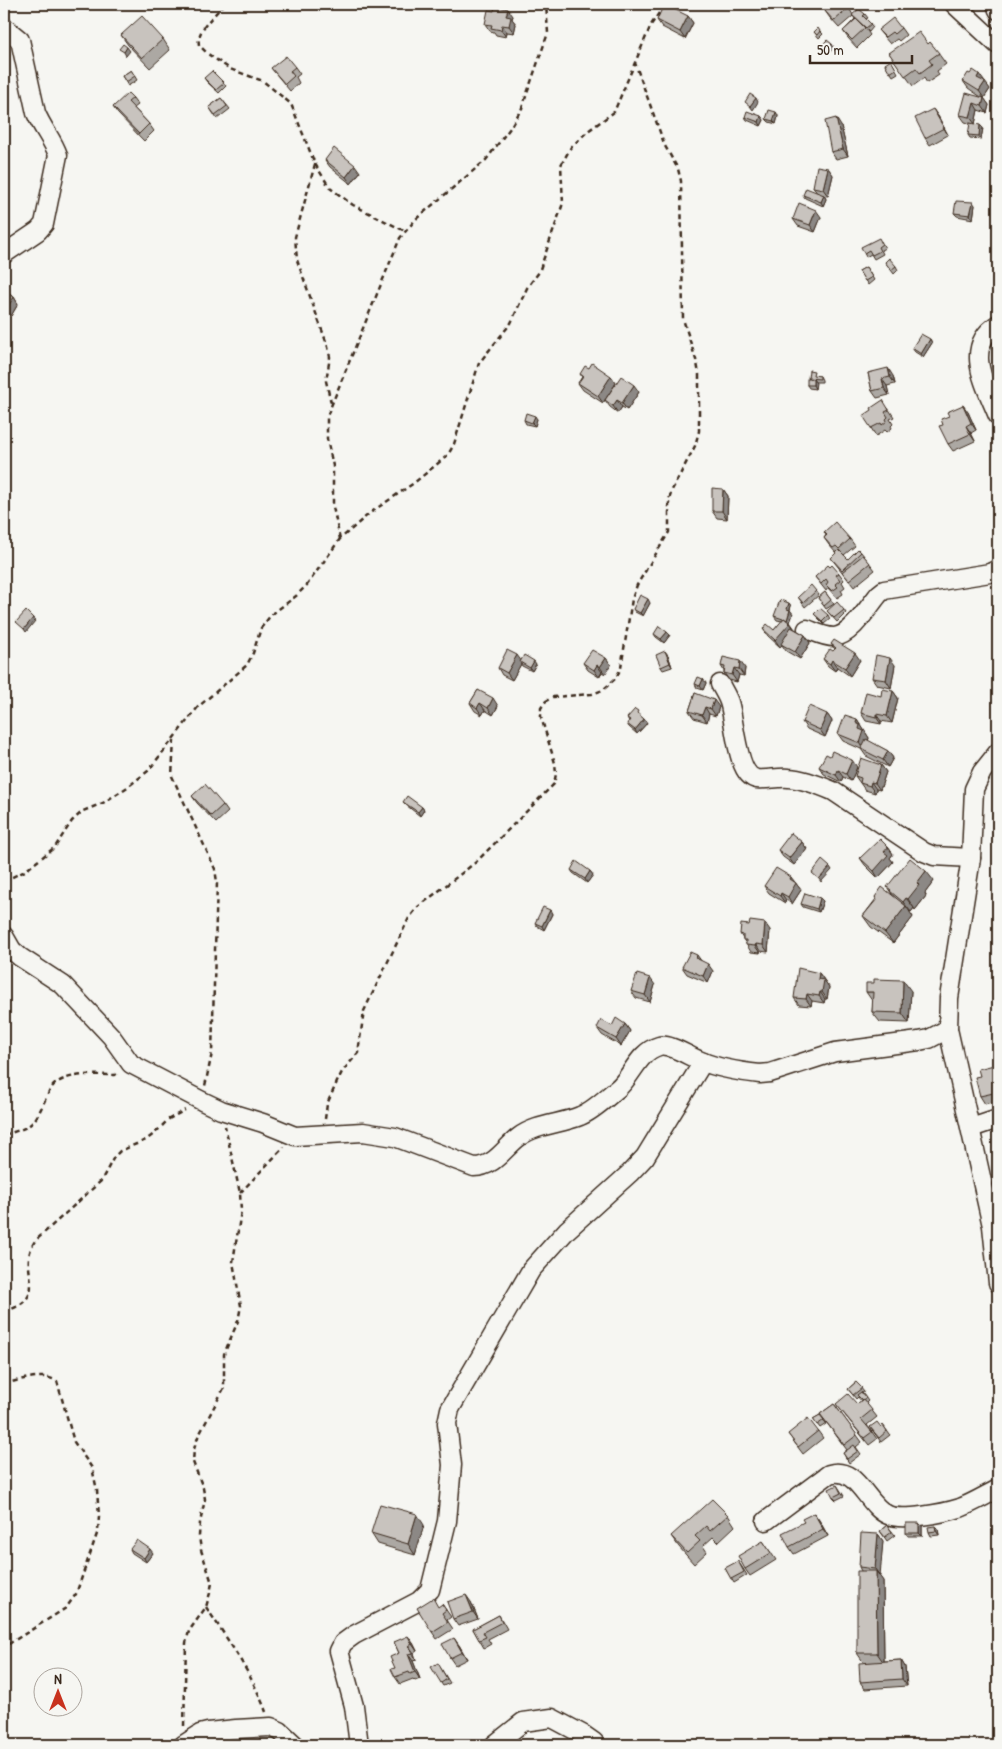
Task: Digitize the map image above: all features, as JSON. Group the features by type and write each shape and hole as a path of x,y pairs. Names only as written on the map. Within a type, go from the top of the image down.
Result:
{"street":[{"path":"954,4 998,44"},
{"path":"996,4 998,10"},
{"path":"4,27 20,40 36,113 40,125 56,148 58,155 44,224 38,231 4,254"},
{"path":"998,324 985,337 979,350 979,364 982,377 998,416"},
{"path":"807,629 825,636 840,636 852,627 884,590 998,569"},
{"path":"979,574 998,578"},
{"path":"720,684 729,702 741,759 750,776 756,779 787,777 820,785 834,791 924,852 934,856 971,858"},
{"path":"998,752 982,772 974,789 971,858 949,998 948,1029 992,1226 998,1283"},
{"path":"4,936 12,950 20,957 54,978 69,991 111,1036 131,1064 202,1101 221,1110 262,1123 294,1136 363,1132 395,1137 474,1168 491,1164 520,1136 533,1130 584,1115 623,1084 638,1061 658,1046 666,1045 703,1062 748,1072 770,1073 811,1058 835,1052 929,1039 948,1029"},
{"path":"358,1745 354,1706 339,1650 343,1643 354,1635 420,1601 430,1590 447,1521 452,1465 447,1423 450,1409 531,1270 566,1230 630,1173 645,1157 703,1062"},
{"path":"971,1128 998,1119"},
{"path":"766,1521 829,1474 836,1472 851,1477 879,1510 897,1517 906,1518 960,1508 998,1489"},
{"path":"494,1745 523,1722 552,1718 584,1735 594,1742 595,1745"},
{"path":"183,1745 200,1734 208,1732 236,1728 271,1727 280,1731 296,1745"}],"path":[{"path":"224,4 203,28 199,36 199,45 208,54 230,69 264,81 291,104 315,164 330,188 353,205 405,231"},
{"path":"340,539 333,507 333,466 327,439 327,416 331,404 400,238 416,220 486,160 510,128 522,108 548,32 546,4"},
{"path":"4,881 25,871 55,847 72,821 83,811 103,803 148,771 198,707 247,665 253,654 261,628 271,615 307,585 340,539 370,513 414,483 448,455 454,444 479,362 511,323 527,288 539,272 562,210 563,159 571,147 588,131 614,112 651,26 665,4"},
{"path":"322,1134 327,1104 342,1072 358,1053 364,1010 409,918 418,907 476,862 554,784 556,774 555,763 541,717 541,708 546,701 553,697 592,694 603,690 616,678 621,668 636,585 670,532 669,500 672,490 695,446 699,431 699,374 683,319 681,181 678,169 665,146 635,63"},
{"path":"315,164 296,238 297,260 328,347 330,357 326,381 331,404"},
{"path":"4,1312 17,1308 30,1297 32,1289 28,1258 30,1249 35,1241 101,1181 114,1156 120,1151 146,1140 169,1119 202,1101 212,1053 217,882 215,869 172,776 174,740"},
{"path":"4,1135 31,1125 36,1121 50,1089 55,1084 74,1076 116,1075 131,1064"},
{"path":"183,1745 186,1643 189,1631 206,1607 212,1583 200,1550 199,1536 205,1499 193,1462 194,1449 198,1437 224,1388 224,1354 238,1321 241,1306 233,1262 241,1211 240,1193 221,1110"},
{"path":"240,1193 294,1136"},
{"path":"4,1384 39,1376 51,1377 57,1380 74,1442 92,1468 97,1490 99,1516 98,1531 76,1594 66,1608 4,1647"},
{"path":"206,1607 226,1636 258,1690 271,1727"}],"building":[{"path":"664,4 688,16 680,32 657,20"},
{"path":"832,4 845,4 849,8 834,21 825,11"},
{"path":"495,6 508,9 506,16 511,17 509,26 502,25 501,30 491,28 492,25 485,24 488,10 494,11"},
{"path":"859,9 865,14 863,16 871,24 866,28 852,15"},
{"path":"142,16 163,39 142,58 121,35"},
{"path":"893,18 901,28 894,34 892,32 885,37 878,30"},
{"path":"856,19 865,28 852,40 843,31"},
{"path":"818,28 820,31 817,35 814,32"},
{"path":"919,32 928,44 930,42 939,53 929,60 932,64 920,73 916,68 905,76 889,53"},
{"path":"827,40 832,44 828,49 823,44"},
{"path":"123,44 127,47 124,52 119,49"},
{"path":"286,56 295,67 290,71 294,76 285,84 271,68"},
{"path":"891,60 896,69 890,73 885,64"},
{"path":"131,70 135,76 126,82 122,76"},
{"path":"973,70 979,74 977,78 985,82 979,91 963,81 968,73 970,74"},
{"path":"212,71 224,83 216,90 204,78"},
{"path":"128,93 133,98 128,102 149,124 139,134 113,107"},
{"path":"966,93 984,98 982,106 974,103 970,117 960,115"},
{"path":"750,94 756,98 750,106 745,102"},
{"path":"221,98 227,106 215,115 209,107"},
{"path":"933,109 944,128 925,138 915,118"},
{"path":"769,110 776,112 773,121 766,119"},
{"path":"747,111 761,116 759,122 745,117"},
{"path":"836,118 843,149 831,152 825,121"},
{"path":"970,123 980,125 979,136 968,135"},
{"path":"334,148 355,165 346,177 325,160"},
{"path":"817,166 828,168 823,189 813,187"},
{"path":"806,188 824,195 821,202 803,195"},
{"path":"956,201 973,202 970,215 954,213"},
{"path":"799,203 816,210 810,225 793,219"},
{"path":"879,238 882,244 878,247 880,251 872,255 869,250 864,253 861,247"},
{"path":"889,258 896,266 891,270 885,262"},
{"path":"866,267 872,277 865,281 859,271"},
{"path":"4,291 14,297 6,309 4,308"},
{"path":"921,334 930,339 921,354 912,348"},
{"path":"592,363 611,376 598,396 578,383 583,376 580,374 585,366 589,368"},
{"path":"888,368 890,377 882,379 884,388 872,391 868,373"},
{"path":"809,370 814,371 813,375 820,376 820,379 808,378"},
{"path":"621,376 634,385 622,403 617,400 613,406 605,400"},
{"path":"807,379 813,379 813,385 807,385"},
{"path":"883,400 889,410 885,412 888,417 887,421 882,425 881,423 871,428 863,416"},
{"path":"963,405 971,423 966,426 970,434 948,444 939,426 943,425 941,419 949,416 947,412"},
{"path":"526,413 535,416 532,423 524,420"},
{"path":"712,488 723,489 722,511 712,511"},
{"path":"835,522 850,539 839,549 836,546 833,548 824,538 827,535 824,532"},
{"path":"858,549 861,552 842,570 831,558 839,550 848,559"},
{"path":"863,555 870,563 849,580 842,572"},
{"path":"828,565 830,567 832,565 839,573 836,575 840,580 835,584 838,587 832,591 826,585 828,582 826,579 821,584 815,577"},
{"path":"811,585 816,591 803,603 798,597"},
{"path":"825,592 831,600 824,606 818,598"},
{"path":"640,595 648,599 640,613 633,609"},
{"path":"780,600 789,603 787,609 790,610 787,620 774,616"},
{"path":"837,602 844,610 834,618 827,611"},
{"path":"820,608 828,615 822,621 814,614"},
{"path":"26,611 33,618 24,629 16,622"},
{"path":"784,618 790,623 775,640 763,629 767,624 774,630"},
{"path":"659,626 667,632 661,639 654,634"},
{"path":"791,627 805,635 795,652 781,644"},
{"path":"834,640 855,653 845,668 832,660 830,664 823,659 830,649 833,651 836,648 831,644"},
{"path":"507,650 517,655 507,673 498,668"},
{"path":"592,650 606,658 600,667 597,665 594,670 583,663"},
{"path":"665,651 670,663 661,667 656,655"},
{"path":"524,655 534,661 530,668 520,662"},
{"path":"876,655 890,658 886,680 872,678"},
{"path":"723,657 740,661 739,669 734,668 732,675 724,673 725,667 721,666"},
{"path":"698,677 703,679 700,686 695,684"},
{"path":"882,689 893,691 887,716 876,714 876,717 861,713 866,692 881,696"},
{"path":"478,690 493,698 488,708 480,703 477,708 470,703"},
{"path":"695,693 714,700 711,709 705,707 702,715 689,711"},
{"path":"809,706 827,714 820,730 802,722"},
{"path":"635,709 644,719 635,730 627,724 630,720 627,718"},
{"path":"845,715 857,719 856,723 860,725 859,729 864,731 860,743 838,734"},
{"path":"866,739 888,751 883,760 861,749"},
{"path":"832,751 852,760 846,774 838,770 836,775 819,767 826,754 830,756"},
{"path":"861,758 881,765 875,783 871,782 870,786 860,783 861,778 855,776"},
{"path":"205,784 223,805 211,816 192,796"},
{"path":"407,796 422,807 418,812 403,802"},
{"path":"791,833 802,842 789,858 778,850"},
{"path":"880,839 888,847 884,852 888,855 874,871 860,858"},
{"path":"910,858 926,871 917,883 919,885 908,899 906,898 903,902 887,887"},
{"path":"822,860 830,867 819,879 812,873"},
{"path":"576,861 590,871 585,879 571,870"},
{"path":"776,868 791,877 790,879 796,883 788,897 781,893 780,896 764,886"},
{"path":"882,887 906,906 885,933 863,916 877,899 875,897"},
{"path":"805,893 820,898 817,909 801,904"},
{"path":"543,907 550,910 542,926 535,923"},
{"path":"750,921 765,923 763,945 746,945 746,940 743,940 743,935 740,934 741,924 749,925"},
{"path":"690,952 697,955 696,958 708,964 703,976 682,967"},
{"path":"798,968 819,973 818,979 824,980 822,992 820,992 819,996 807,994 806,999 794,998"},
{"path":"637,974 650,978 645,995 631,991"},
{"path":"874,979 903,980 902,1013 872,1012 873,992 866,992 866,983 874,983"},
{"path":"616,1018 625,1024 616,1039 597,1028 601,1020 612,1026"},
{"path":"998,1064 998,1092 980,1096 975,1077 980,1076 978,1069"},
{"path":"856,1382 862,1388 853,1395 848,1389"},
{"path":"861,1392 866,1398 862,1400 857,1395"},
{"path":"848,1394 857,1404 863,1399 872,1410 861,1419 872,1432 864,1438 836,1404"},
{"path":"834,1404 857,1435 844,1445 820,1414"},
{"path":"820,1415 824,1420 817,1425 813,1419"},
{"path":"808,1418 818,1431 798,1447 788,1434"},
{"path":"877,1422 881,1427 883,1425 887,1431 879,1438 870,1427"},
{"path":"854,1445 858,1451 847,1459 843,1453"},
{"path":"837,1485 841,1493 833,1497 829,1489"},
{"path":"712,1499 728,1515 710,1531 706,1526 695,1536 700,1541 687,1553 671,1536"},
{"path":"380,1504 417,1514 408,1544 371,1533"},
{"path":"814,1513 823,1529 789,1547 782,1533 804,1522 802,1519"},
{"path":"906,1523 919,1523 919,1533 906,1533"},
{"path":"887,1525 892,1532 885,1537 880,1531"},
{"path":"935,1526 936,1531 929,1532 928,1527"},
{"path":"861,1533 878,1534 875,1569 859,1567"},
{"path":"137,1540 150,1549 144,1558 130,1549"},
{"path":"763,1541 771,1553 745,1569 738,1556"},
{"path":"738,1561 744,1572 731,1579 725,1568"},
{"path":"857,1571 876,1571 877,1653 857,1653"},
{"path":"466,1595 473,1612 453,1619 447,1602"},
{"path":"433,1598 438,1607 442,1604 446,1610 442,1613 448,1622 432,1632 417,1608"},
{"path":"499,1615 502,1622 483,1632 486,1637 479,1640 473,1629"},
{"path":"408,1636 412,1644 409,1646 412,1653 408,1654 415,1672 395,1677 391,1669 395,1668 390,1657 399,1653 394,1642"},
{"path":"454,1638 462,1652 450,1658 442,1644"},
{"path":"901,1660 902,1679 860,1682 859,1663"},
{"path":"438,1663 447,1679 441,1683 431,1667"}]}
